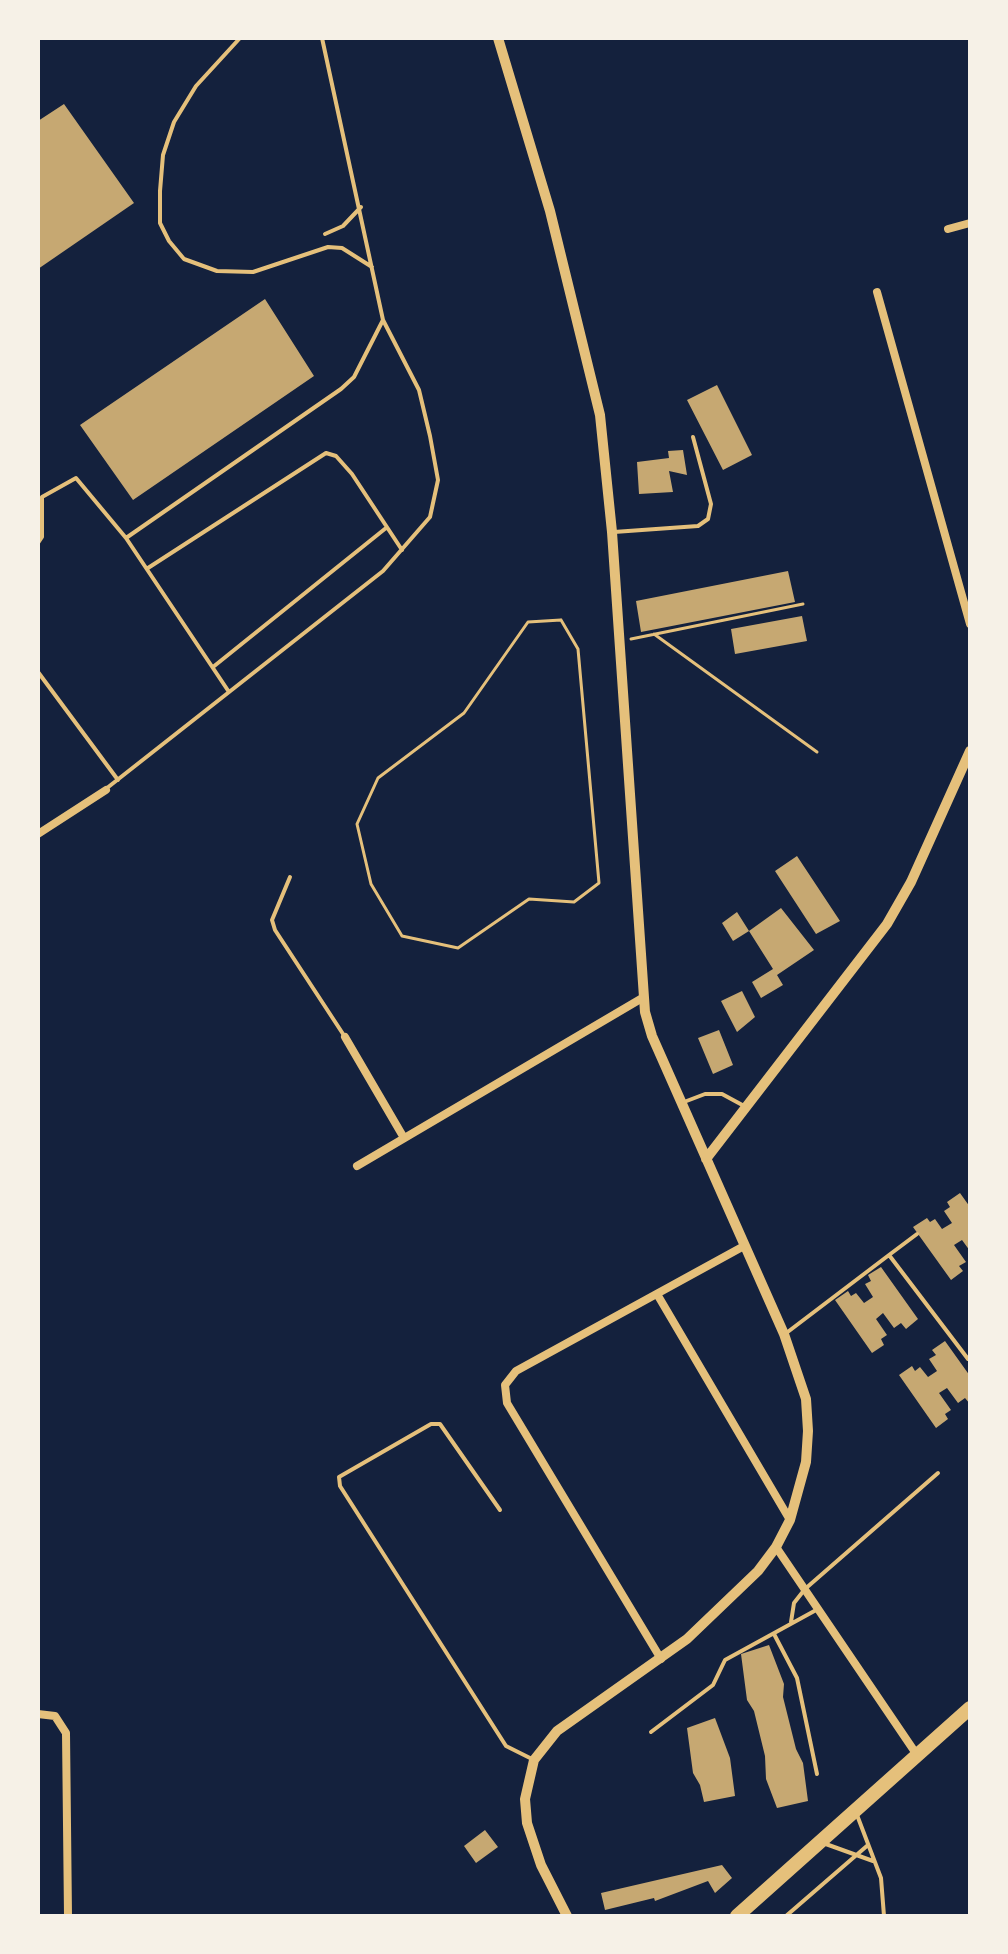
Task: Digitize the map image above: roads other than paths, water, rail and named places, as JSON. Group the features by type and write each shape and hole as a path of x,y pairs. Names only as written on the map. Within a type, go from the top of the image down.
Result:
{"main road":[{"path":"737,1916 970,1708"}],"street":[{"path":"498,38 546,197 592,373 602,430 648,1025 784,1334 806,1399 808,1431 806,1462 790,1520 776,1547 736,1595 661,1659 557,1731 534,1760 525,1799 527,1823 541,1865 567,1916"},
{"path":"948,229 970,223"},
{"path":"877,292 970,624"},
{"path":"706,1159 887,924 911,882 970,751"},
{"path":"38,834 106,790"},
{"path":"357,1166 644,997"},
{"path":"345,1037 404,1138"},
{"path":"661,1659 507,1403 505,1385 516,1371 744,1246"},
{"path":"657,1294 790,1520"},
{"path":"776,1547 917,1755"},
{"path":"38,1714 55,1716 66,1733 68,1916"}],"lane":[{"path":"240,38 196,86 174,122 163,155 160,191 160,223 169,241 184,259 217,271 253,272 328,247 342,248 372,267"},
{"path":"106,790 383,571 430,517 438,480 419,390 383,320 322,38"},
{"path":"325,234 352,219 361,207"},
{"path":"126,538 341,389 354,377 383,320"},
{"path":"612,532 698,526 708,519 711,504 693,437"},
{"path":"148,568 326,453 336,456 352,474 402,550"},
{"path":"38,543 42,537 42,497 76,478 148,568 229,693"},
{"path":"213,667 386,528"},
{"path":"38,672 118,780"},
{"path":"290,877 272,920 275,930 345,1037"},
{"path":"681,1103 705,1094 722,1094 747,1108"},
{"path":"784,1334 917,1234"},
{"path":"889,1255 968,1359"},
{"path":"500,1510 440,1424 431,1424 339,1477 340,1486 506,1746 534,1760"},
{"path":"791,1622 794,1603 805,1589 938,1473"},
{"path":"651,1732 713,1685 725,1660 818,1609"},
{"path":"774,1634 797,1678 817,1774"},
{"path":"856,1811 881,1878 884,1916"},
{"path":"820,1842 873,1861"},
{"path":"786,1916 868,1845"}]}
